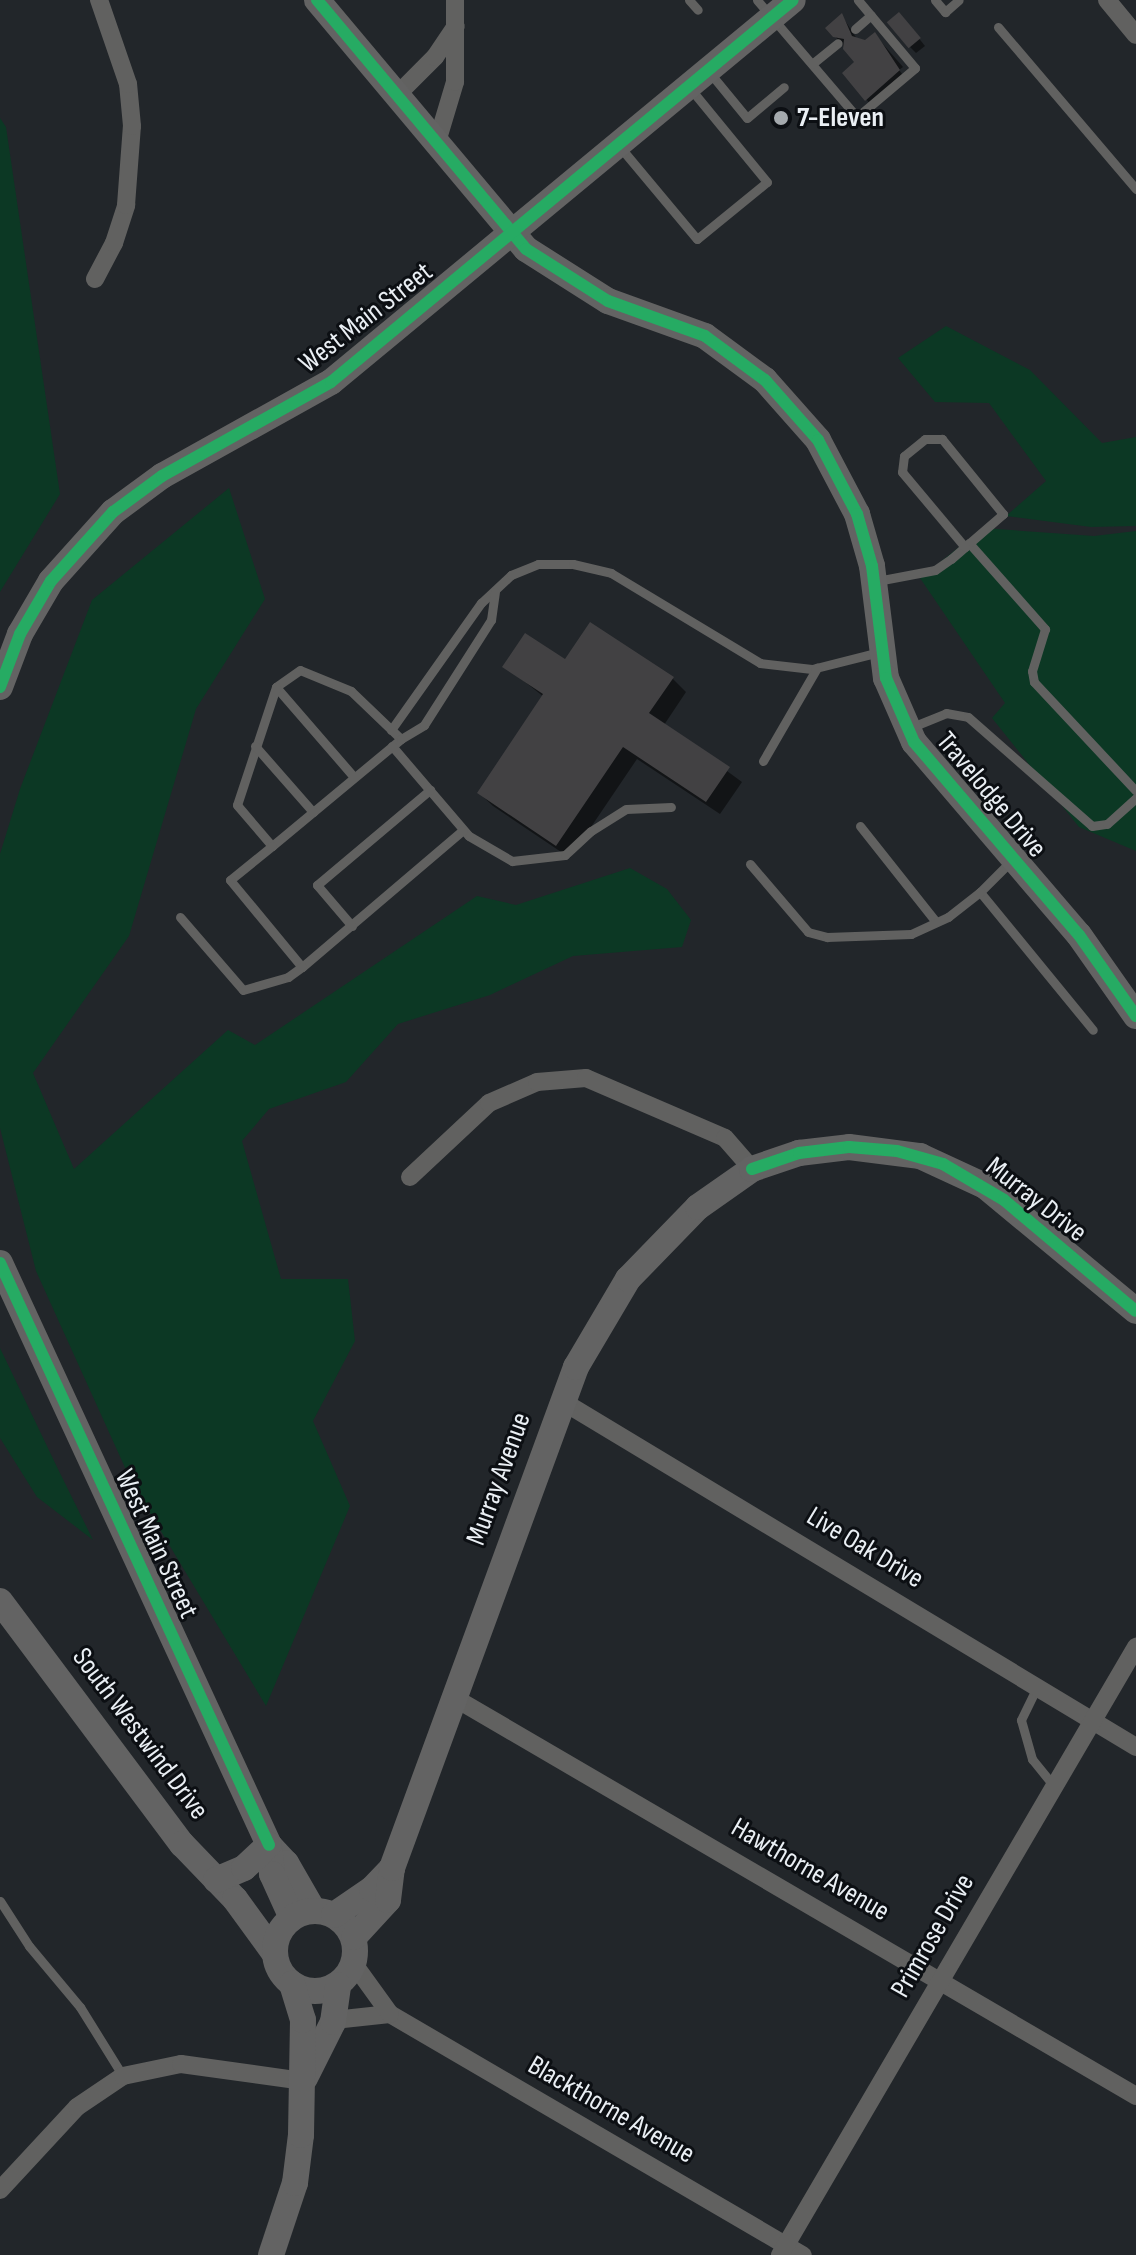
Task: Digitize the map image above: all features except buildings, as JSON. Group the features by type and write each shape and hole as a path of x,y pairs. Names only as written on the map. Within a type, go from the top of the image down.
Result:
{"street":[{"path":"95,279 114,243 126,205 132,126 128,84 99,0"},
{"name":"Travelodge Drive","path":"317,0 398,94 509,233 608,301 705,336 765,380 818,440 857,514 873,582 880,651 914,742 1079,935 1136,1016"},
{"path":"437,142 455,82 455,0"},
{"name":"West Main Street","path":"0,687 20,634 51,581 113,512 162,476 331,382 698,79 765,8 793,0"},
{"path":"1107,0 1136,35"},
{"path":"398,94 435,57 456,26"},
{"path":"410,1177 489,1103 537,1082 584,1078 725,1138 752,1169"},
{"name":"Murray Drive","path":"752,1169 799,1153 849,1147 897,1151 943,1164 1004,1200 1136,1311"},
{"name":"Murray Avenue","path":"348,1962 388,1900 392,1868 453,1697 562,1401 591,1336 649,1253 698,1207 752,1169"},
{"name":"West Main Street","path":"0,1263 269,1845 286,1863 307,1916"},
{"name":"Live Oak Drive","path":"562,1401 1038,1685 1091,1722 1136,1747"},
{"name":"South Westwind Drive","path":"0,1601 182,1844 235,1899 275,1954"},
{"name":"Primrose Drive","path":"783,2250 1136,1647"},
{"name":"Hawthorne Avenue","path":"453,1697 942,1979 1136,2096"},
{"path":"216,1880 244,1868 269,1845"},
{"name":"Murray Avenue","path":"307,1916 372,1889 392,1868"},
{"name":"South Westwind Drive","path":"235,1899 307,1916"},
{"path":"271,2255 295,2183 304,2081 303,2020 292,1984 275,1954 279,1934 307,1916 348,1962"},
{"path":"292,1984 315,1991 348,1962"},
{"path":"304,2081 334,2020 348,1962"},
{"name":"Blackthorne Avenue","path":"348,1962 390,2014 783,2250 803,2255"},
{"path":"334,2020 390,2014"},
{"path":"0,2189 77,2107 123,2076 181,2064 304,2081"}],"lane":[{"path":"689,0 698,10"},
{"path":"765,8 857,117 915,68 858,0"},
{"path":"935,0 945,12 959,0"},
{"path":"855,29 871,15"},
{"path":"998,27 1136,189"},
{"path":"812,64 838,43"},
{"path":"698,79 747,118 784,87"},
{"path":"618,144 697,239 767,182 698,79"},
{"path":"873,582 935,570 967,545 1003,511 942,439 925,439 904,456 902,472 967,545 1045,629 1032,671 1034,682 1136,791"},
{"path":"391,730 481,603 511,575 538,564 591,568 611,573 746,657 817,668 880,651"},
{"path":"302,967 230,880 392,746 424,725 491,620 495,592"},
{"path":"763,761 817,668"},
{"path":"272,846 237,805 276,687 300,670 309,670 351,691 401,739"},
{"path":"276,687 354,777"},
{"path":"909,728 946,713 968,717 1092,826 1107,824 1136,798"},
{"path":"255,746 313,812"},
{"path":"392,746 463,830 499,857 532,862 565,855 591,831 626,809 671,807"},
{"path":"352,926 317,885 430,790"},
{"path":"860,826 936,922"},
{"path":"180,917 243,990 288,977 463,830"},
{"path":"750,864 808,932 827,937 911,934 936,922 980,892 1014,859"},
{"path":"980,892 1093,1030"},
{"path":"1038,1685 1021,1720 1032,1759 1053,1785"},
{"path":"0,1901 29,1946 80,2007 123,2076"}],"green space":[{"path":"0,118 6,127 60,494 0,592"},
{"path":"946,326 1030,370 1102,443 1136,437 1136,526 1091,527 1006,516 1046,481 989,403 935,402 898,358"},
{"path":"229,488 265,599 196,709 129,936 33,1073 74,1169 228,1030 255,1045 477,896 516,905 630,868 667,889 691,920 682,947 573,956 490,995 398,1024 346,1082 269,1109 242,1141 281,1279 348,1279 355,1341 313,1421 350,1506 266,1706 132,1483 36,1271 0,1128 0,854 20,789 92,600"},
{"path":"983,528 1094,536 1136,531 1136,851 1079,827 992,718 1005,703 920,578"},
{"path":"0,1348 93,1540 37,1497 0,1438"}],"cycle path":[{"path":"317,0 526,249 608,301 705,336 765,380 818,440 857,514 872,566 886,678 914,742 1079,935 1136,1016"},
{"path":"0,687 20,634 51,581 113,512 162,476 331,382 793,0"},
{"path":"752,1169 799,1153 849,1147 897,1151 943,1164 1004,1200 1136,1311"},
{"path":"0,1263 269,1845"}],"place":[{"name":"7-Eleven","path":"781,118"}]}
